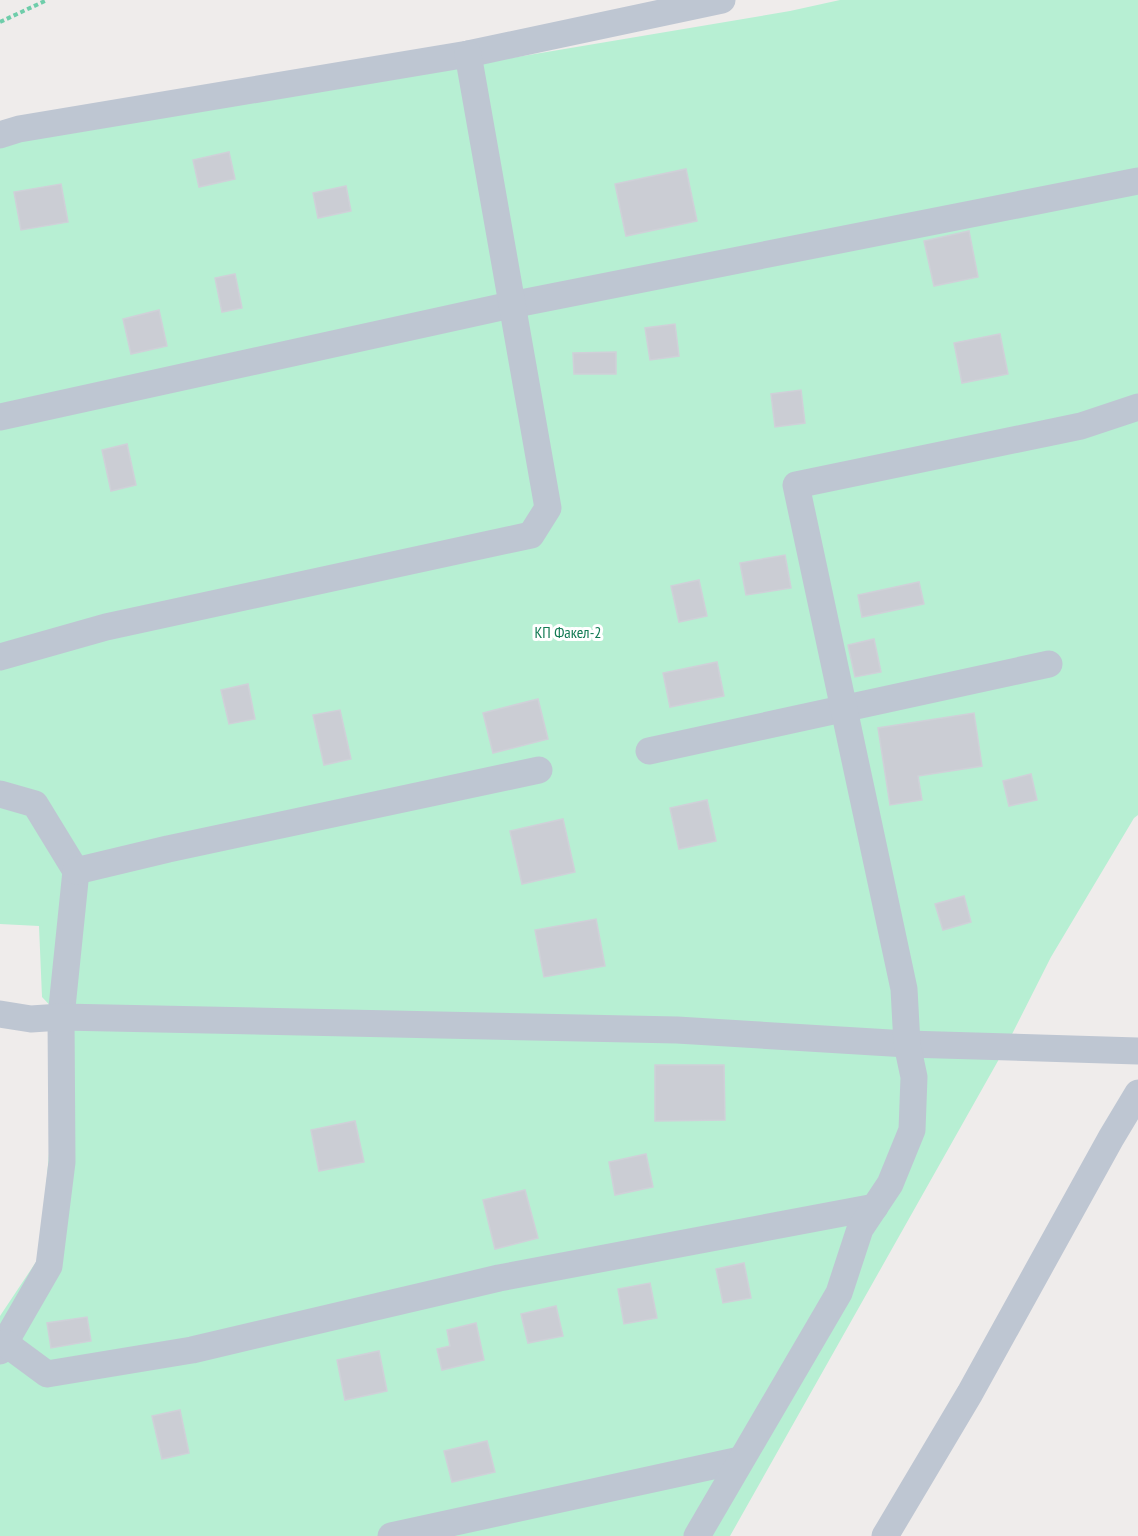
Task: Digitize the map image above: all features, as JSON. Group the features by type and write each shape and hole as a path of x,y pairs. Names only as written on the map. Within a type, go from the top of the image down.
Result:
{"street":[{"path":"0,135 19,129 468,54 722,0"},
{"path":"0,657 106,627 531,535 548,508 468,54"},
{"path":"0,417 511,305 1138,181"},
{"path":"697,1536 839,1293 860,1229 890,1184 912,1130 914,1077 907,1044 904,989 796,485 1081,426 1138,407"},
{"path":"649,751 1049,664"},
{"path":"76,871 168,849 540,771"},
{"path":"0,794 34,804 76,871 61,1017 62,1161 50,1266 2,1347 47,1374 192,1350 499,1278 875,1207"},
{"path":"0,1014 31,1019 61,1017 677,1030 907,1044 1138,1051"},
{"path":"885,1536 970,1393 1138,1093"},
{"path":"392,1536 740,1460"}],"path":[{"path":"0,22 47,0"}],"green space":[{"name":"КП Факел-2","path":"840,0 1138,0 1138,815 1134,818 1051,957 1003,1052 730,1536 0,1536 0,1316 40,1256 61,1017 42,997 39,926 0,924 0,144 790,11"}],"building":[{"path":"229,152 235,179 199,187 193,160"},
{"path":"686,169 697,221 626,236 615,184"},
{"path":"61,184 68,222 21,230 14,192"},
{"path":"346,186 351,211 318,218 313,193"},
{"path":"969,231 978,277 934,286 924,241"},
{"path":"235,274 242,308 222,312 215,278"},
{"path":"159,310 167,346 131,354 123,319"},
{"path":"675,324 679,356 650,360 645,328"},
{"path":"1000,334 1008,374 962,383 954,343"},
{"path":"616,352 616,374 574,374 573,353"},
{"path":"801,390 805,423 775,427 771,394"},
{"path":"127,444 136,485 111,491 102,450"},
{"path":"785,555 791,588 746,595 740,563"},
{"path":"699,580 707,616 679,622 671,586"},
{"path":"919,582 924,604 862,617 858,595"},
{"path":"874,639 881,672 855,677 848,645"},
{"path":"717,662 724,696 670,707 663,673"},
{"path":"248,684 255,719 229,724 221,690"},
{"path":"538,699 548,739 493,753 483,713"},
{"path":"340,710 351,759 324,765 313,715"},
{"path":"974,713 982,766 918,776 922,800 890,805 878,728"},
{"path":"1031,774 1037,800 1009,806 1003,781"},
{"path":"707,800 716,841 679,849 670,808"},
{"path":"563,819 575,872 522,884 510,831"},
{"path":"964,896 971,922 943,930 935,904"},
{"path":"596,919 605,966 544,977 535,930"},
{"path":"655,1065 724,1065 725,1120 655,1121"},
{"path":"355,1121 364,1162 319,1171 311,1130"},
{"path":"646,1154 653,1187 615,1195 609,1162"},
{"path":"525,1190 538,1238 495,1249 483,1200"},
{"path":"744,1263 751,1298 723,1303 716,1269"},
{"path":"650,1283 657,1318 624,1324 618,1289"},
{"path":"556,1306 563,1336 528,1343 521,1314"},
{"path":"87,1317 91,1341 51,1348 47,1323"},
{"path":"476,1323 484,1360 442,1370 437,1349 450,1346 447,1330"},
{"path":"379,1351 387,1391 345,1400 337,1360"},
{"path":"180,1410 189,1453 162,1459 152,1416"},
{"path":"487,1441 495,1472 452,1482 444,1451"}]}
